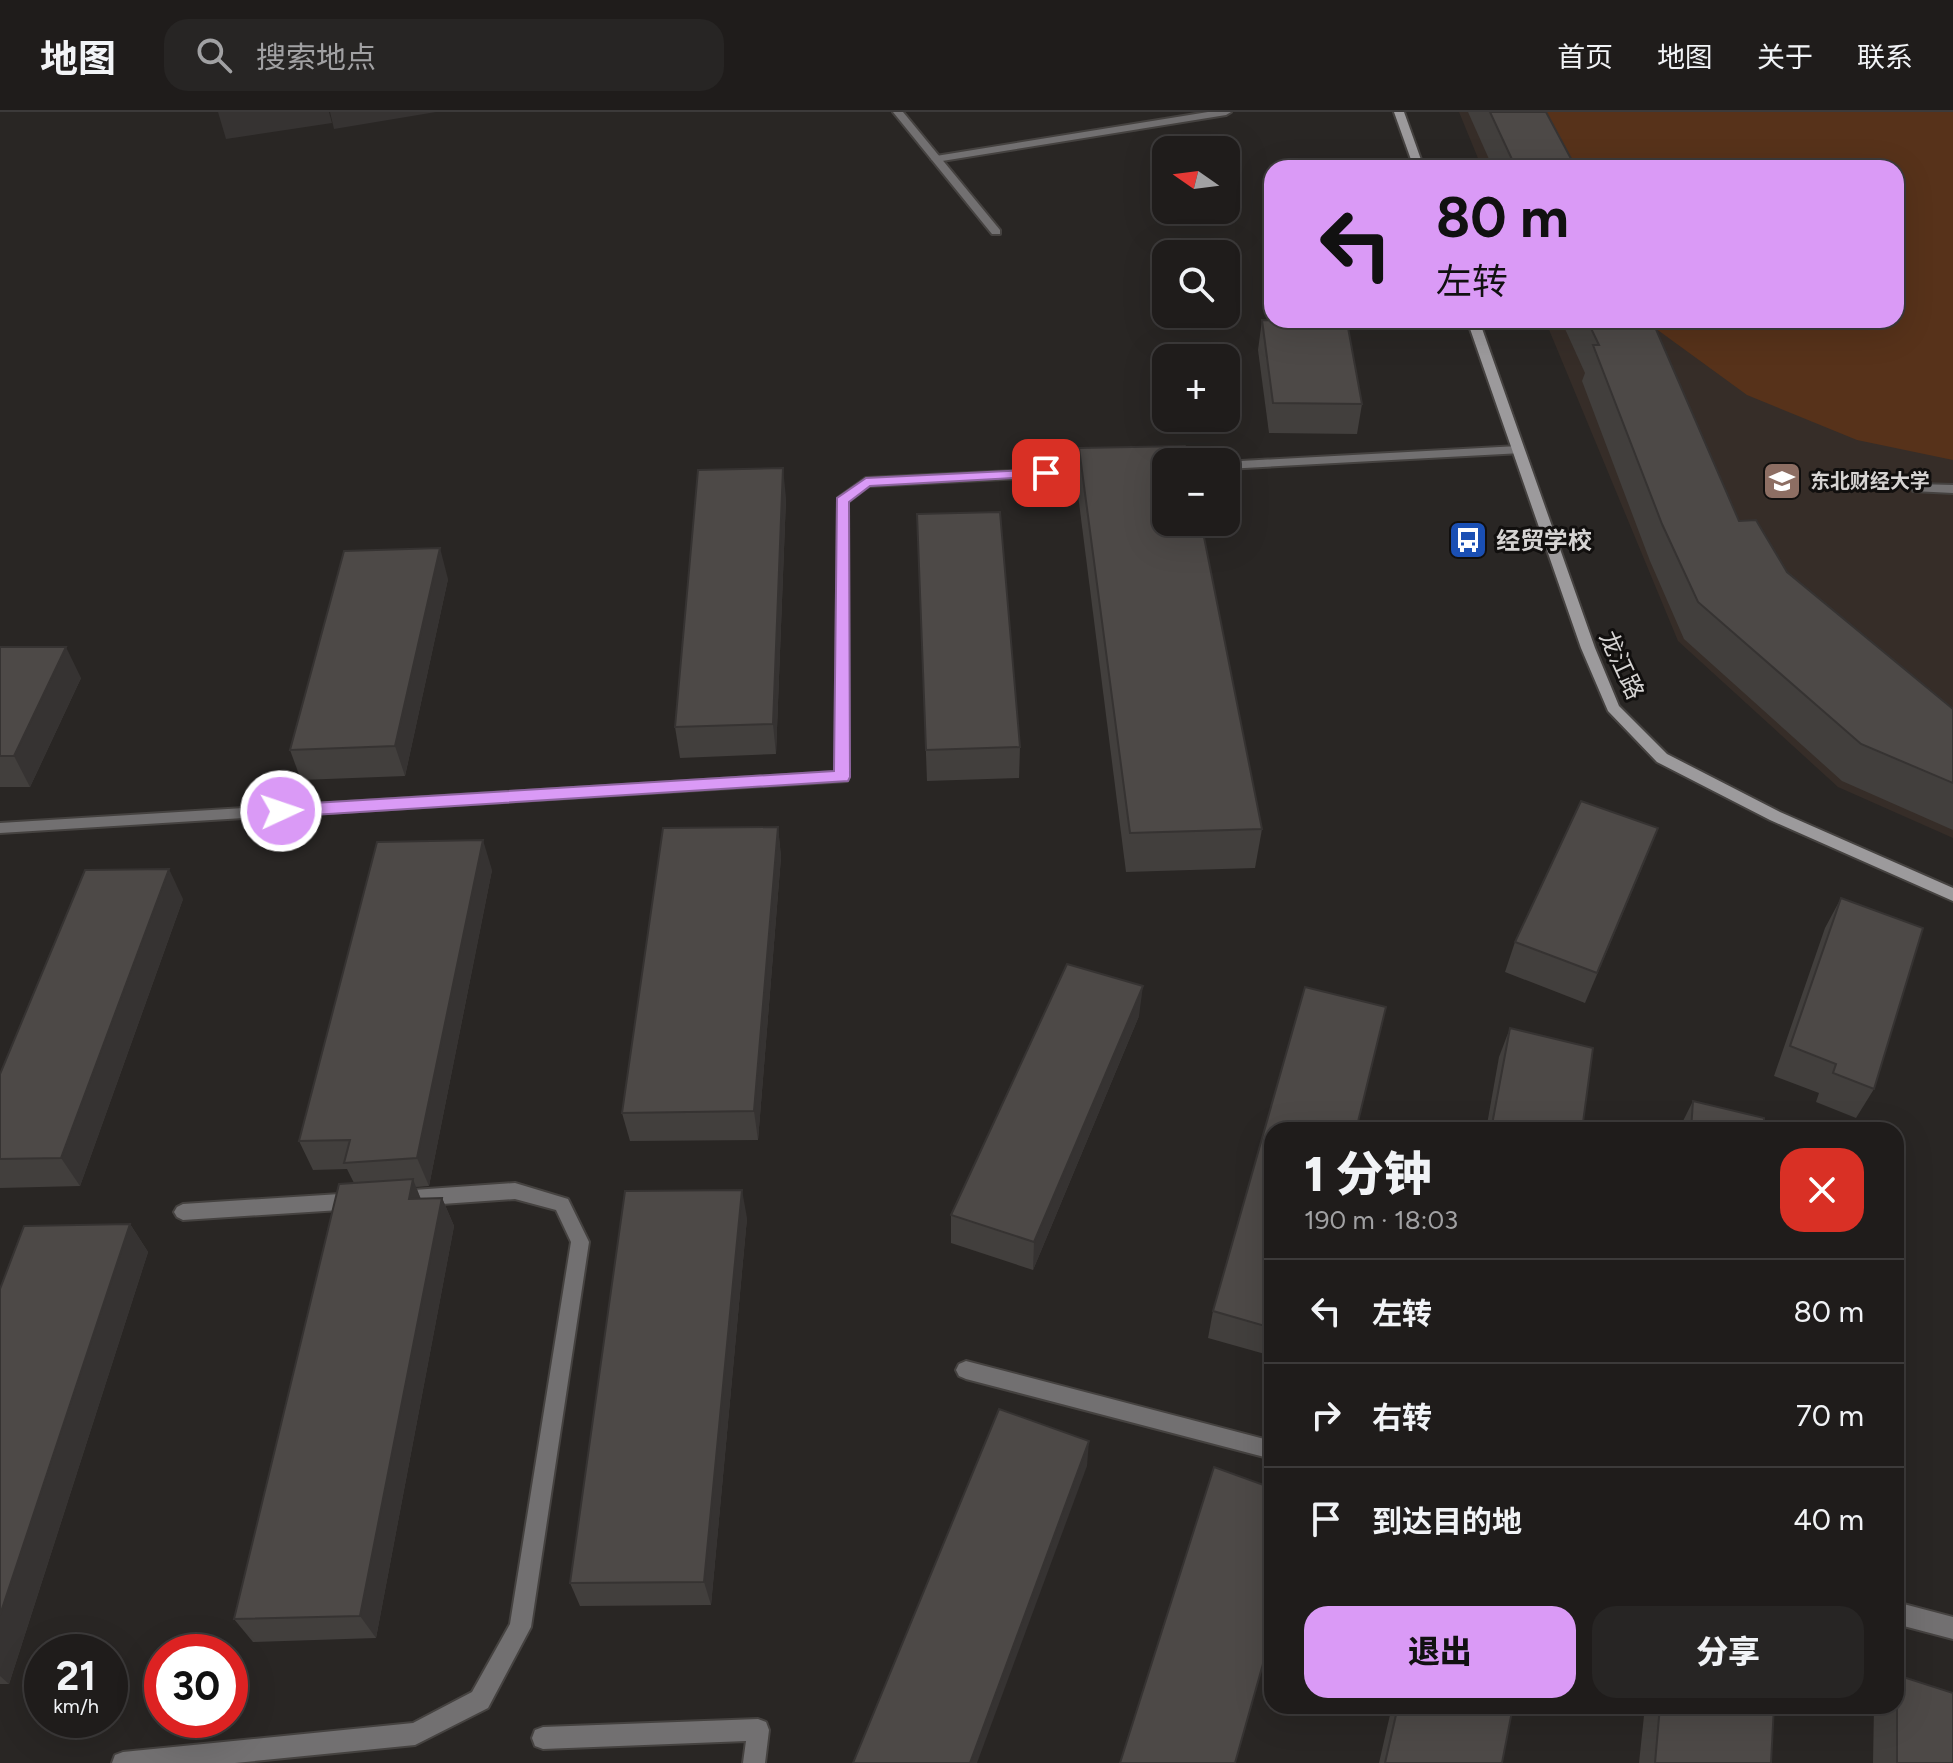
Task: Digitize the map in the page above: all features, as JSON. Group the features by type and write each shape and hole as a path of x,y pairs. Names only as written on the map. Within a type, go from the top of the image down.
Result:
{"street":[{"path":"898,112 996,232"},
{"path":"936,159 1226,112"},
{"path":"1399,112 1416,160"},
{"name":"龙江路","path":"1476,328 1588,648 1613,708 1662,758 1775,816 1953,895"},
{"path":"1240,464 1518,450"},
{"path":"0,828 842,777 842,501 866,482 1119,470"},
{"path":"1917,488 1953,489"},
{"path":"123,1763 415,1734 480,1700 520,1627 580,1242 562,1204 515,1191 183,1212"},
{"path":"966,1370 1264,1448"},
{"path":"1904,1615 1953,1628"},
{"path":"543,1738 758,1730 754,1763"}],"shaded area":[{"name":"东北财经大学","path":"1459,112 1953,112 1953,838 1838,787 1678,641 1548,328 1904,328 1904,160 1479,160"},
{"path":"1533,112 1953,112 1953,460 1857,440 1747,395 1655,328 1904,328 1904,160 1558,160"}],"building":[{"path":"1490,112 1546,112 1572,160 1512,160"},
{"path":"1262,320 1264,328 1348,328 1362,404 1273,403"},
{"path":"1591,328 1655,328 1739,521 1756,520 1787,572 1953,709 1953,783 1861,744 1698,602 1662,524 1593,345 1599,345"},
{"path":"1185,446 1152,448 1152,536 1204,536 1262,829 1130,833 1079,448"},
{"path":"783,468 773,724 675,727 698,470"},
{"path":"1000,512 1020,747 926,750 917,514"},
{"path":"440,548 395,746 290,750 344,551"},
{"path":"0,647 66,647 14,756 0,756"},
{"path":"1581,801 1658,828 1597,973 1515,942"},
{"path":"778,827 754,1111 622,1113 663,828"},
{"path":"483,840 417,1158 344,1163 350,1140 299,1141 377,842"},
{"path":"169,869 61,1158 0,1159 0,1074 85,870"},
{"path":"1841,898 1923,928 1874,1089 1833,1073 1836,1064 1790,1046"},
{"path":"1067,964 1143,986 1034,1242 951,1215"},
{"path":"1305,987 1386,1007 1358,1122 1267,1122"},
{"path":"1510,1028 1593,1048 1583,1122 1492,1122"},
{"path":"1693,1101 1764,1118 1764,1122 1692,1122"},
{"path":"1264,1131 1264,1326 1213,1311"},
{"path":"413,1179 409,1199 442,1198 360,1616 234,1619 339,1184"},
{"path":"742,1190 704,1582 570,1583 625,1191"},
{"path":"130,1224 0,1615 0,1289 24,1226"},
{"path":"999,1409 1089,1441 970,1763 853,1763"},
{"path":"1214,1467 1264,1485 1264,1660 1235,1763 1120,1763"},
{"path":"1904,1677 1953,1693 1953,1763 1897,1763 1897,1714 1904,1714"},
{"path":"1396,1714 1511,1714 1502,1763 1385,1763"},
{"path":"1659,1714 1774,1714 1771,1763 1655,1763"}],"place":[{"name":"东北财经大学","path":"1782,481"},
{"name":"经贸学校","path":"1468,540"}],"route":[{"path":"281,811 842,777 842,501 866,482 1046,473"}]}
